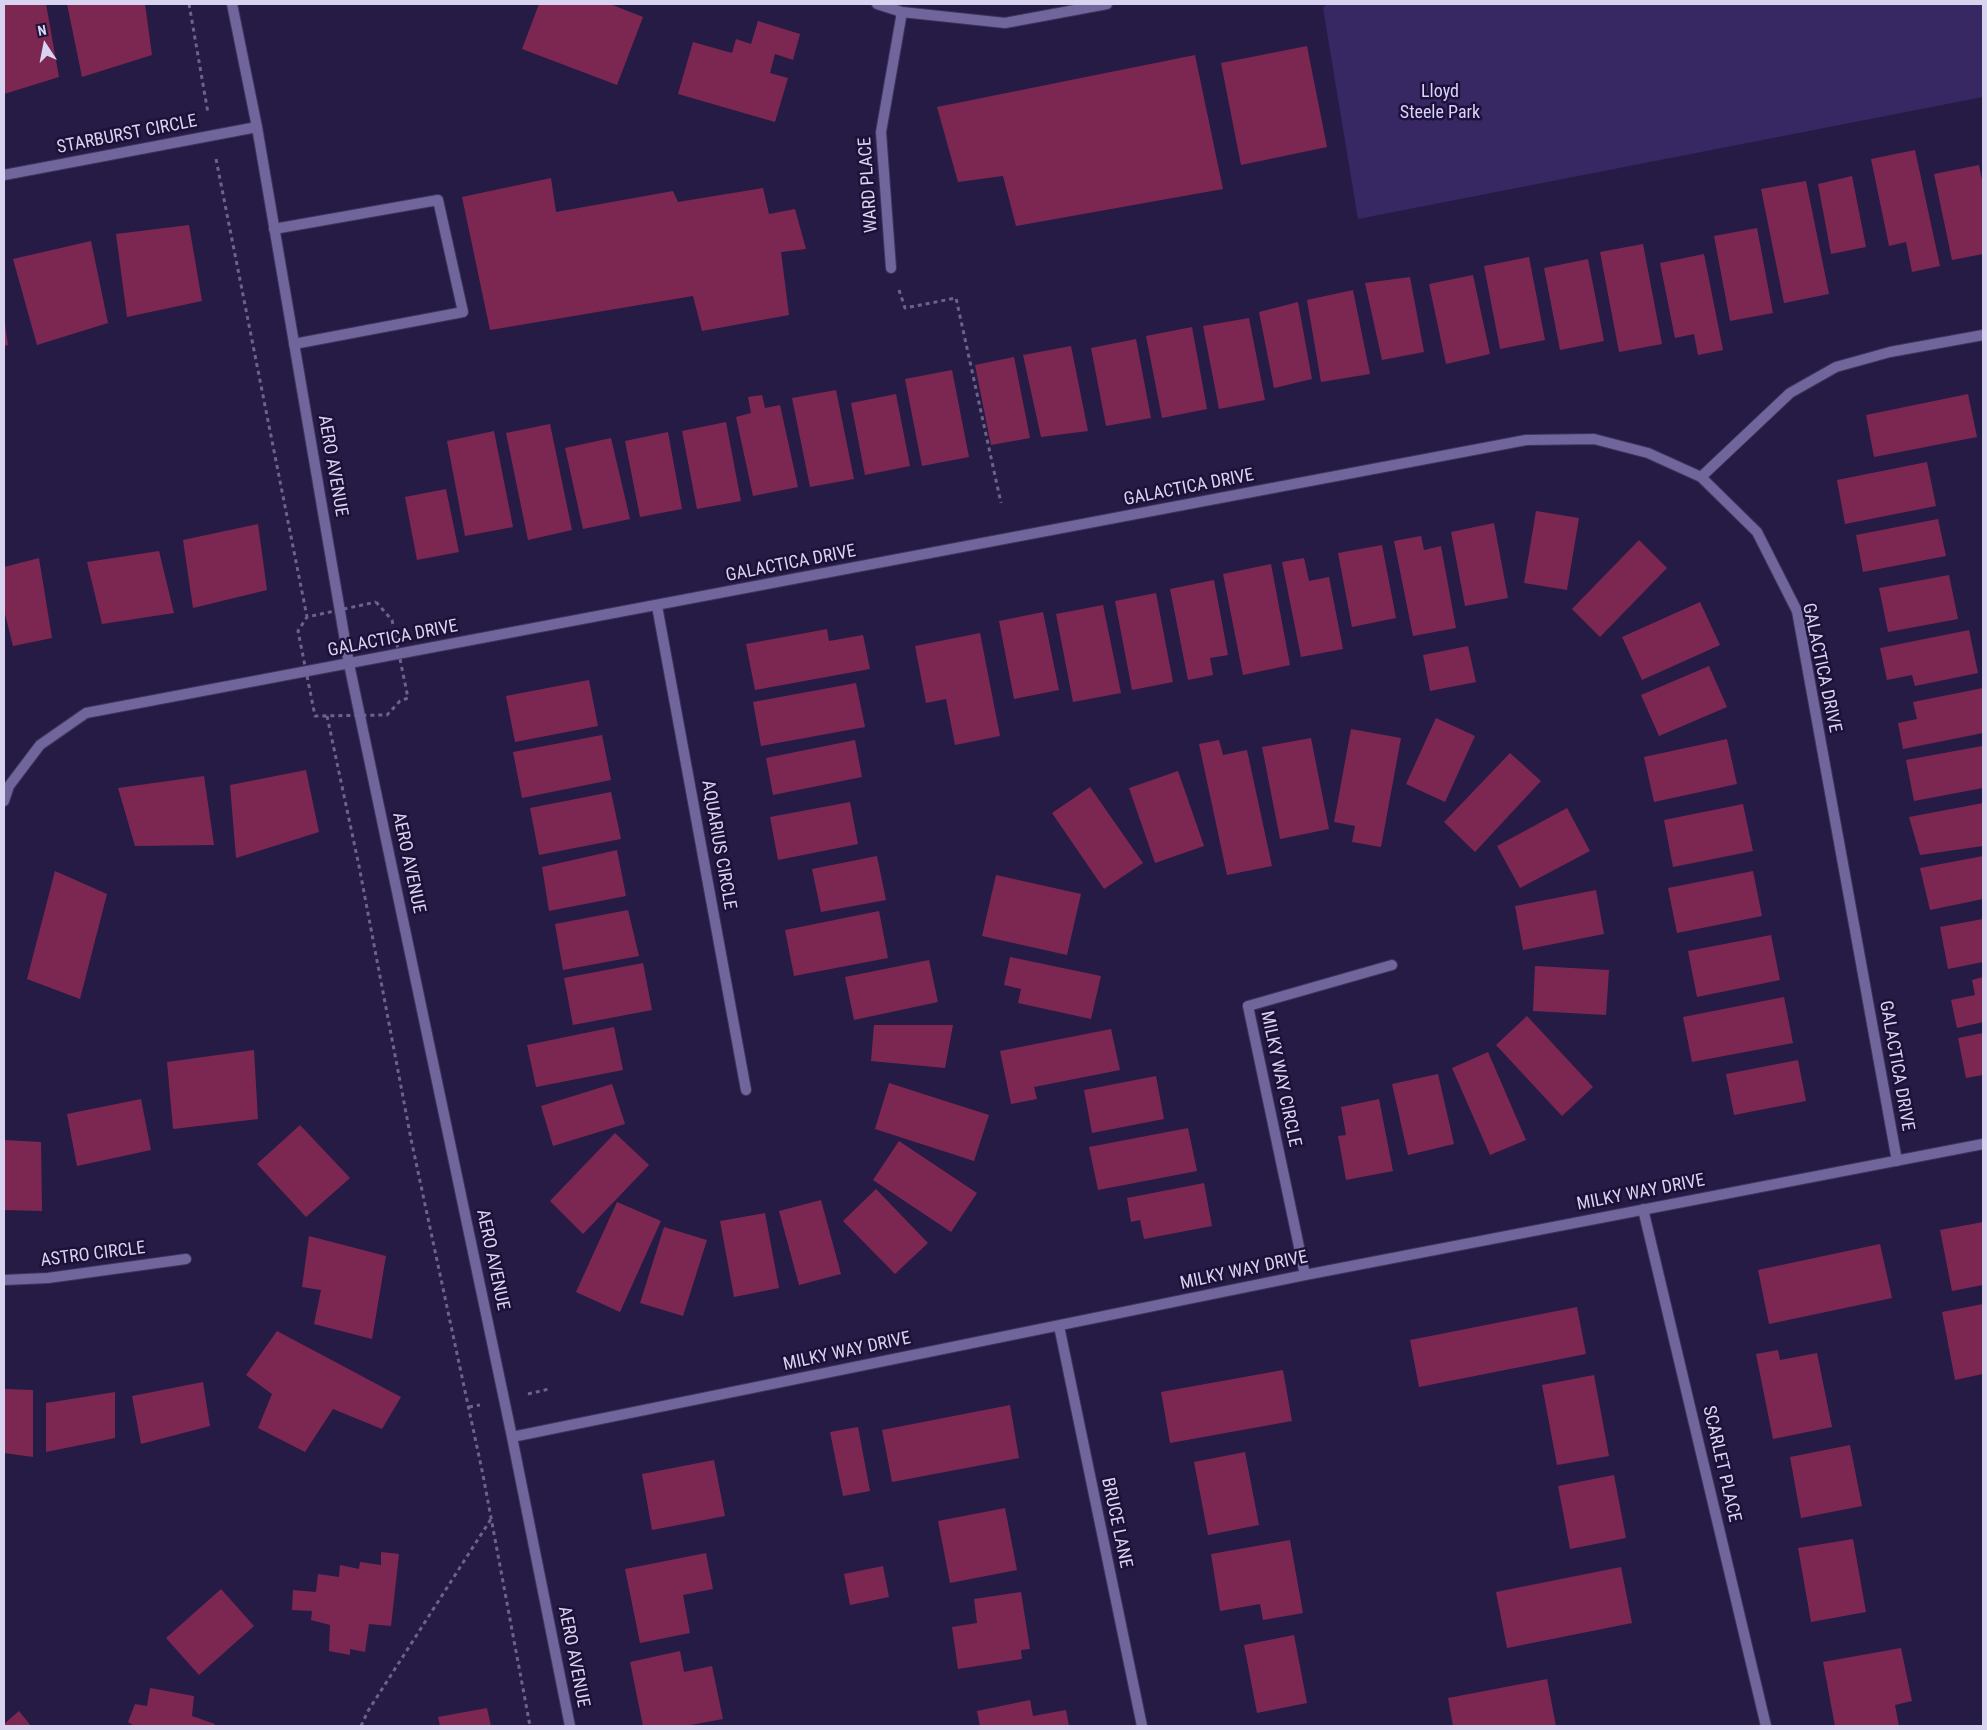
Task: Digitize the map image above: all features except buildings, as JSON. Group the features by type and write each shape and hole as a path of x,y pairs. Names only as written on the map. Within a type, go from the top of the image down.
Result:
{"street":[{"name":"AERO AVENUE","path":"232,4 257,126 349,664 512,1437 570,1726"},
{"path":"877,4 902,12 1004,23 1107,4"},
{"name":"WARD PLACE","path":"891,268 881,132 902,12"},
{"name":"STARBURST CIRCLE","path":"4,175 257,126"},
{"path":"274,229 438,200 463,312 294,344"},
{"path":"1701,477 1790,393 1836,367 1890,352 1983,336"},
{"name":"GALACTICA DRIVE","path":"4,801 9,786 40,745 86,713 1526,440 1594,439 1648,453 1701,477 1757,532 1797,611 1897,1161"},
{"name":"AQUARIUS CIRCLE","path":"657,606 746,1090"},
{"name":"MILKY WAY CIRCLE","path":"1305,1275 1248,1006 1392,966"},
{"name":"MILKY WAY DRIVE","path":"512,1437 1305,1275 1983,1144"},
{"name":"SCARLET PLACE","path":"1643,1209 1766,1726"},
{"name":"ASTRO CIRCLE","path":"4,1280 48,1278 186,1259"},
{"name":"BRUCE LANE","path":"1059,1326 1142,1726"}],"path":[{"path":"189,4 212,135 307,617"},
{"path":"891,268 904,308 956,298 1001,503"},
{"path":"327,716 359,866 411,1139 491,1519 530,1726"},
{"path":"361,1726 368,1711 491,1519"}],"green space":[{"name":"Lloyd Steele Park","path":"1327,4 1983,4 1983,97 1358,219 1323,8"}]}
